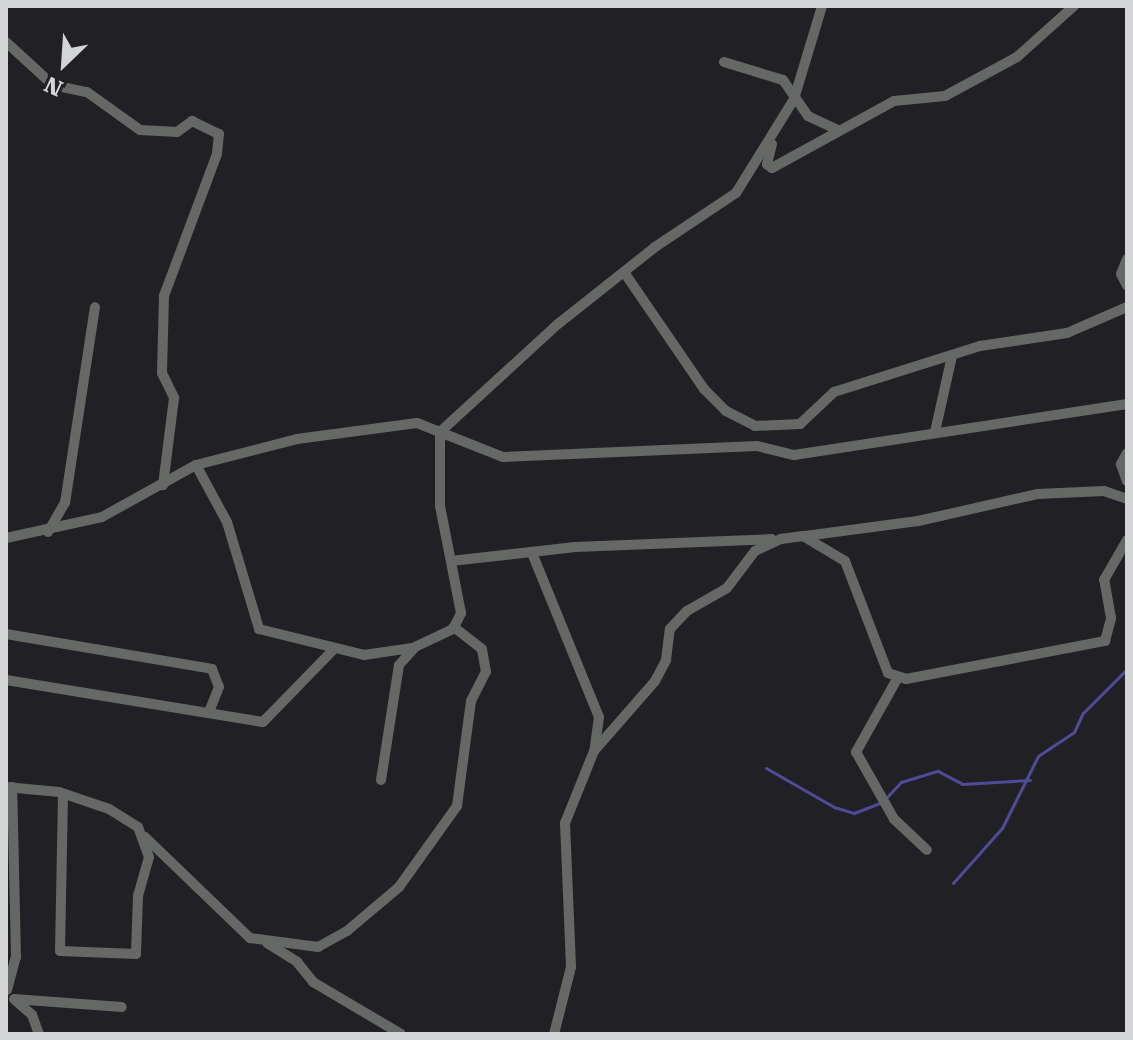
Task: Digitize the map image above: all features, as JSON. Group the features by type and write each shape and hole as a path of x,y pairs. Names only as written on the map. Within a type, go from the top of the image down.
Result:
{"street":[{"path":"196,465 227,522 259,629 334,649 372,655 439,640 454,627 461,613 437,484 440,432 558,324 626,275 655,247 736,193 794,99 822,6"},
{"path":"775,132 767,164 772,168 894,101 945,96 1017,57 1074,6"},
{"path":"6,42 53,85 87,92 140,130 177,132 192,121 219,134 217,154 164,296 162,373 174,398 163,485"},
{"path":"724,62 783,80 808,116 838,130"},
{"path":"1127,259 1121,274 1127,286"},
{"path":"626,275 704,389 755,426 800,424 834,392 952,356 1067,333 1127,307"},
{"path":"47,533 65,503 95,307"},
{"path":"935,432 952,356"},
{"path":"6,538 47,533 102,517 196,465 372,429 417,423 503,457 757,446 794,455 1127,404"},
{"path":"1127,453 1121,464 1127,481"},
{"path":"451,561 532,553 781,539 918,521 1038,494 1104,491 1127,499"},
{"path":"803,536 834,549 852,571 881,658 897,679"},
{"path":"554,1034 571,967 565,823 594,751 655,681 666,660 670,629 687,611 727,588 755,551 781,539"},
{"path":"897,679 1105,641 1111,618 1104,580 1127,540"},
{"path":"532,553 596,705 594,751"},
{"path":"267,943 282,938 318,947 347,931 399,887 453,813 469,745 471,701 486,672 482,649 454,627"},
{"path":"6,634 212,669 219,687 209,712"},
{"path":"381,780 399,665 415,647"},
{"path":"6,680 263,722 334,649"},
{"path":"897,679 856,752 894,819 927,850"},
{"path":"9,992 16,957 9,787 63,794 126,817 231,925 297,962 313,982 401,1034"},
{"path":"63,794 60,951 136,954 138,896 149,857 145,837"},
{"path":"9,992 122,1007"},
{"path":"9,992 32,1015 39,1034"},
{"path":"557,1019 562,1034"}],"waterway":[{"path":"953,883 1002,828 1038,756 1074,732 1083,713 1127,669"},
{"path":"766,768 834,807 854,813 880,803"},
{"path":"886,798 901,782 938,771 962,784 1030,780"}]}
